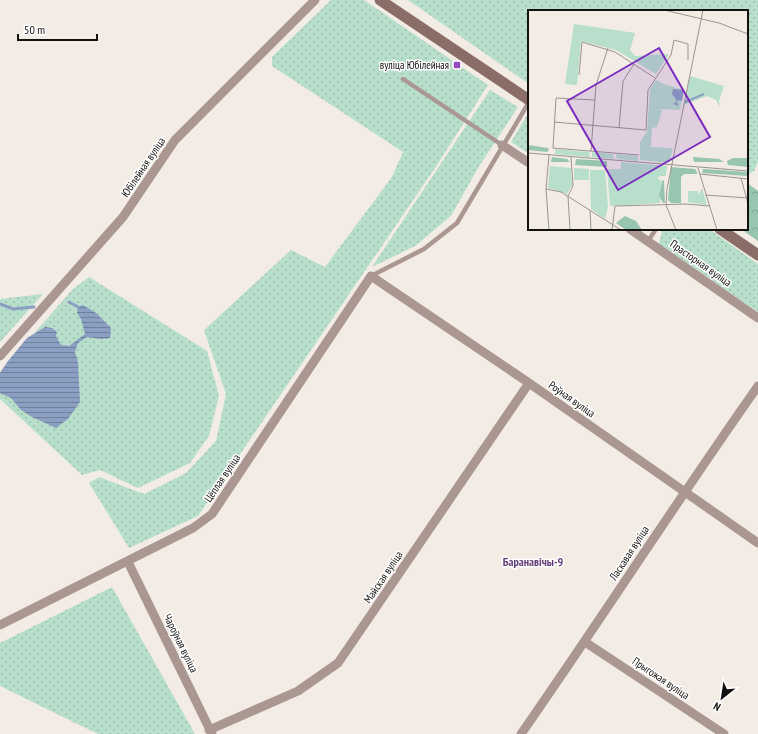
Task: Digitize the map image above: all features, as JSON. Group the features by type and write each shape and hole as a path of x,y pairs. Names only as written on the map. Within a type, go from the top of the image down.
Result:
{"main road":[{"path":"380,0 528,100"},
{"path":"721,230 758,255"}],"street":[{"name":"Юбілейная вуліца","path":"0,356 123,217 175,140 315,0"},
{"path":"502,145 528,162"},
{"name":"Прасторная вуліца","path":"632,230 758,318"},
{"name":"Роўная вуліца","path":"371,276 529,383 758,543"},
{"name":"Цёплая вуліца","path":"0,625 194,528 212,514 371,276"},
{"name":"Майская вуліца","path":"210,732 298,691 338,663 529,383"},
{"name":"Ласкавая вуліца","path":"521,734 585,642 683,492 758,386"},
{"name":"Чароўная вуліца","path":"128,562 210,732"},
{"name":"Прыгожая вуліца","path":"585,642 724,734"}],"lane":[{"path":"403,79 502,145"},
{"path":"371,276 424,249 457,223 528,103"},
{"path":"648,241 655,230"}],"green space":[{"path":"331,0 364,0 488,85 437,165 198,516 129,548 89,483 99,477 144,494 186,473 216,441 226,394 204,330 291,250 325,267 392,177 403,152 272,66 272,57"},
{"path":"408,0 758,0 758,162 754,171 748,174 748,10 528,10 528,83"},
{"path":"490,90 518,107 478,168 451,216 415,246 372,267"},
{"path":"528,114 528,153 511,142"},
{"path":"748,184 758,191 758,241 742,230 748,230"},
{"path":"662,230 710,230 758,264 758,312 659,244"},
{"path":"89,277 207,351 219,396 209,436 190,463 138,488 100,470 82,475 0,399 0,372 73,289"},
{"path":"43,294 0,342 0,299"},
{"path":"112,587 195,734 98,734 0,686 0,643"}],"water":[{"path":"83,305 96,313 111,328 110,338 101,339 87,337 78,343 75,352 78,362 80,402 68,419 56,428 32,417 21,410 11,398 0,393 0,373 27,338 45,327 52,328 57,332 56,336 61,345 69,346 85,334 81,319 77,313 78,307"}],"waterway":[{"path":"69,302 78,307"},
{"path":"0,304 13,309 34,307"}],"place":[{"name":"вуліца Юбілейная","path":"457,65"}],"district":[{"name":"Баранавічы-9","path":"533,561"}]}
